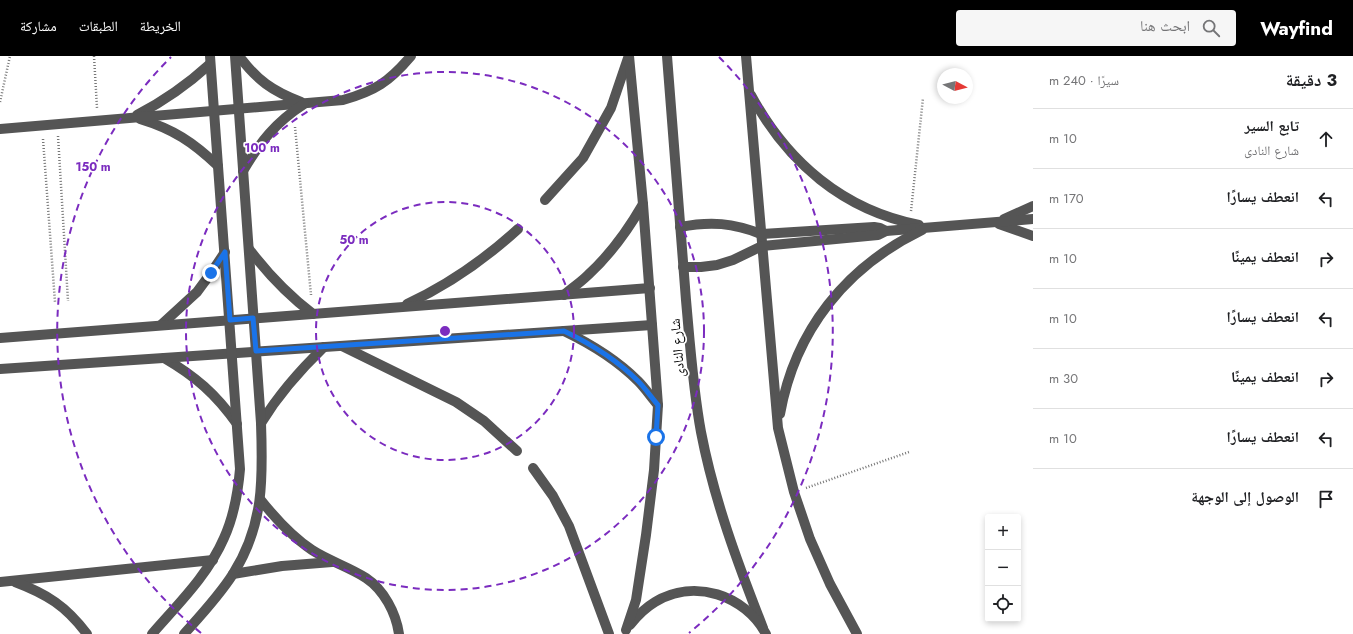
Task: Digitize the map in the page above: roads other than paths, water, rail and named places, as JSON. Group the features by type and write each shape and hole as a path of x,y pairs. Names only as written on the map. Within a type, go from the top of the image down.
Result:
{"street":[{"path":"184,634 220,592 233,574 251,538 260,499 262,472 261,423 235,56"},
{"path":"239,56 249,69 265,84 284,96 305,103"},
{"path":"0,129 343,100 363,94 382,84 399,70 410,56"},
{"path":"545,200 583,158 611,108 629,56"},
{"name":"شارع النادى","path":"625,632 636,600 645,542 654,464 658,405 650,288 629,56"},
{"name":"شارع النادى","path":"667,56 695,400 701,434 717,500 727,532 765,631"},
{"path":"746,56 778,428 794,492 810,539 830,584 857,634"},
{"path":"152,634 198,581 213,560 224,539 238,493 240,470 210,60"},
{"path":"134,117 174,94 193,80 210,60"},
{"path":"749,91 762,115 777,137 815,176 836,191 860,205 884,216 929,227"},
{"path":"243,171 264,138 278,123 305,103"},
{"path":"134,117 158,124 180,135 200,149 218,166"},
{"path":"564,294 588,276 609,254 628,230 643,204"},
{"path":"995,222 1033,206"},
{"path":"683,267 701,267 717,264 743,256 762,246 875,236 886,231 1033,219"},
{"path":"995,222 1033,236"},
{"path":"680,227 697,223 730,224 761,234 874,227 886,231"},
{"path":"778,428 783,399 794,364 817,319 835,295 855,274 878,256 902,240 929,227"},
{"path":"401,307 422,297 463,273 500,245 518,229"},
{"path":"248,248 278,284 313,314"},
{"path":"161,326 197,292 225,252"},
{"path":"0,338 650,288"},
{"path":"0,369 652,325"},
{"path":"564,331 591,344 616,361 638,381 658,405"},
{"path":"342,346 456,402 484,421 517,451"},
{"path":"261,423 289,382 324,347"},
{"path":"164,358 185,370 205,386 223,404 237,424"},
{"path":"533,468 552,496 569,526 609,634"},
{"path":"260,499 275,518 292,535 311,550 366,578 382,593 393,612 399,634"},
{"path":"0,582 213,560"},
{"path":"233,574 282,566 332,562"},
{"path":"11,581 35,589 56,602 75,618 87,634"},
{"path":"625,632 639,614 655,602 674,594 694,591 714,593 733,600 750,612 765,631"}]}
